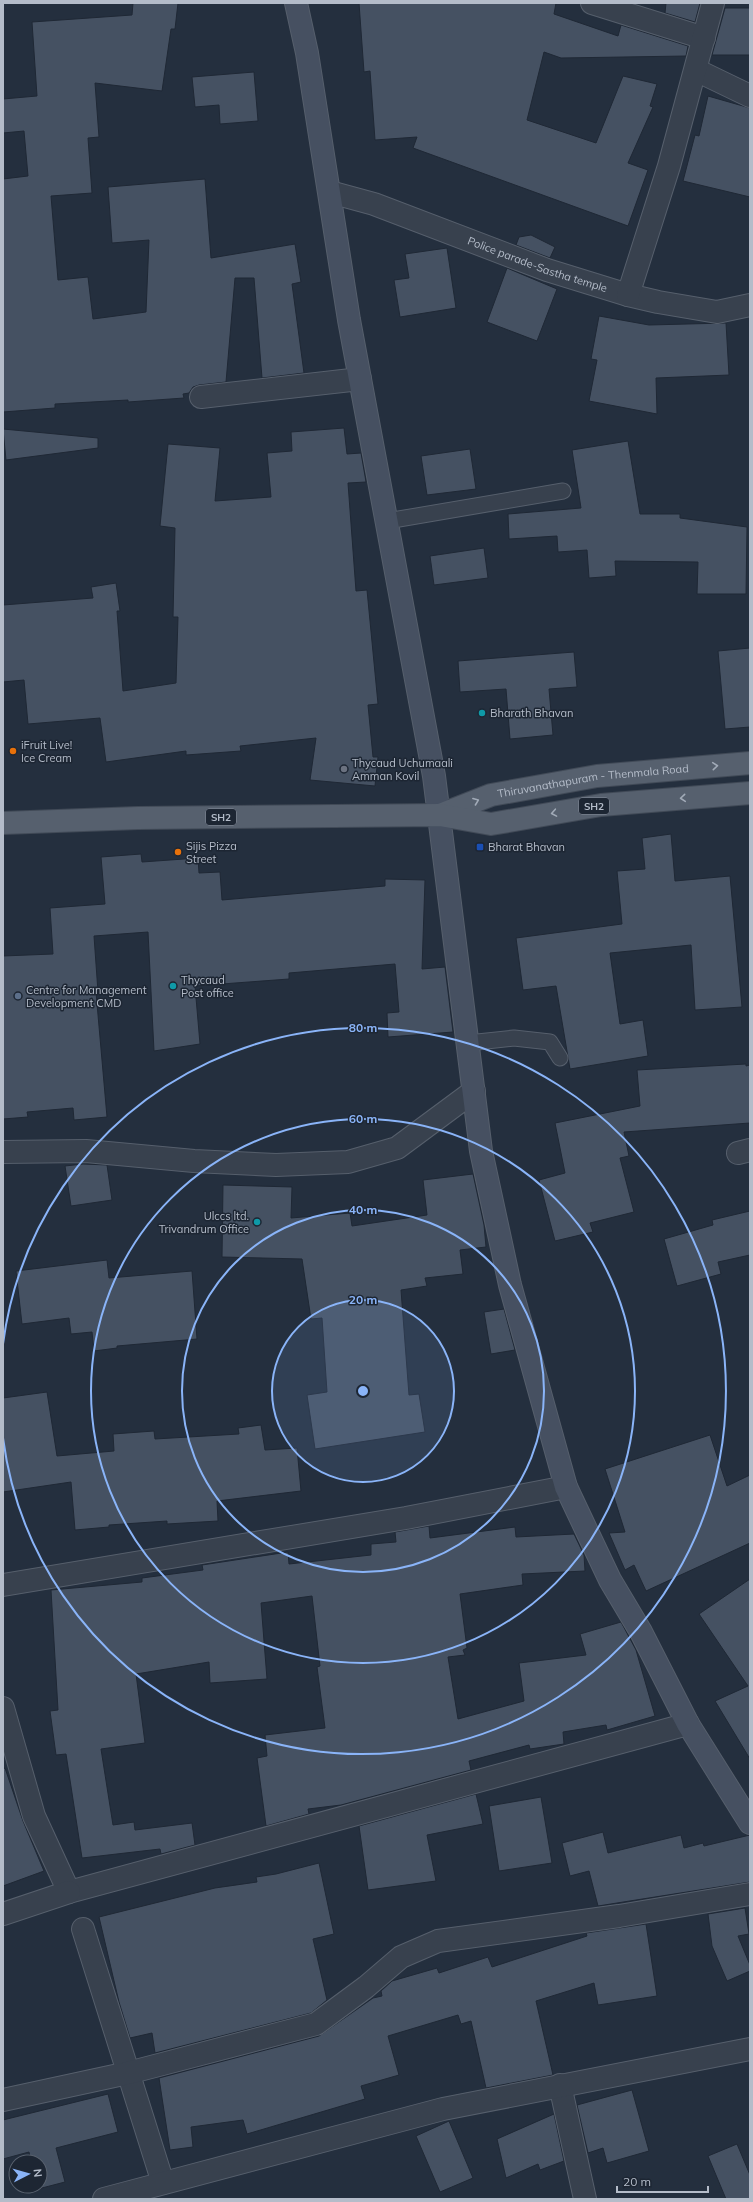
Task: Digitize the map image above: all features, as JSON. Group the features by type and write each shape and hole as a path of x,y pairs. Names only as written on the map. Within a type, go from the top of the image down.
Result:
{"main road":[{"name":"Thiruvanathapuram - Thenmala Road","path":"440,815 491,795 597,776 750,763"},
{"name":"Thiruvanathapuram - Thenmala Road","path":"3,823 138,818 440,815 491,824 601,805 750,793"}],"street":[{"path":"296,3 307,53 349,320 387,520 440,815 481,1151 510,1286 566,1487 610,1580 641,1632 688,1724 750,1823"},
{"path":"592,3 704,38"},
{"path":"628,295 669,166 713,3"},
{"path":"696,70 750,96"},
{"name":"Police parade-Sastha temple","path":"330,192 374,204 547,270 628,295 717,312 750,304"},
{"path":"201,397 360,379"},
{"path":"3,1152 86,1151 194,1161 276,1165 348,1162 398,1148 474,1091"},
{"path":"3,1584 406,1518 566,1487"},
{"path":"3,1708 34,1816 69,1892"},
{"path":"3,1914 69,1892 688,1724"},
{"path":"3,2100 128,2073 316,2024 366,1987 401,1957 438,1941 619,1916 750,1894"},
{"path":"83,1928 164,2183"},
{"path":"104,2199 442,2109 750,2049"},
{"path":"560,2085 585,2199"}],"lane":[{"path":"387,520 563,491"},
{"path":"468,1042 514,1038 550,1042 560,1058"}],"building":[{"path":"133,3 178,3 175,29 171,29 162,91 95,83 99,137 88,138 92,193 51,196 58,280 88,277 93,319 146,312 149,240 112,243 108,187 205,179 211,258 295,244 301,282 292,284 304,373 262,378 254,278 235,278 226,382 193,387 189,393 183,394 184,398 128,402 128,400 55,404 55,408 3,412 3,179 28,176 24,131 3,133 3,99 37,96 32,22 132,15"},
{"path":"359,3 556,3 554,14 618,36 621,25 688,46 686,56 561,58 544,52 527,120 596,143 623,76 657,84 650,106 653,107 628,163 648,170 628,226 413,148 417,137 375,140 370,71 364,72"},
{"path":"666,3 700,3 695,22 665,13"},
{"path":"725,8 750,8 750,55 712,55"},
{"path":"254,72 258,121 220,124 219,105 195,107 192,77"},
{"path":"708,96 750,108 750,197 683,181 695,135 699,136"},
{"path":"531,235 555,247 550,258 516,245 519,237"},
{"path":"447,248 456,308 400,317 394,280 409,278 405,254"},
{"path":"507,268 557,289 537,341 487,322"},
{"path":"599,316 649,325 726,323 729,375 656,378 657,414 589,401 597,360 591,359"},
{"path":"344,428 347,454 361,453 366,482 348,483 356,591 367,590 378,704 368,705 373,757 378,757 375,786 310,780 316,738 240,746 241,751 186,755 186,751 106,762 100,718 28,724 24,680 3,682 3,605 93,598 91,587 116,583 120,611 117,611 123,691 176,683 178,617 173,617 175,528 160,526 168,444 220,448 215,501 271,497 267,453 292,451 291,432"},
{"path":"3,429 98,438 98,448 6,460"},
{"path":"628,441 640,514 680,514 680,518 747,527 746,594 697,594 698,562 615,561 616,576 589,578 587,550 558,552 557,536 509,539 508,514 581,508 572,450"},
{"path":"470,449 476,489 427,495 421,456"},
{"path":"484,548 488,578 434,585 430,556"},
{"path":"750,648 750,727 725,729 718,651"},
{"path":"574,652 577,687 549,689 553,735 510,739 506,689 460,692 458,661"},
{"path":"671,834 675,881 730,876 742,1007 695,1010 691,945 610,953 620,1024 643,1020 648,1056 570,1069 556,986 523,990 516,938 622,924 617,871 645,869 642,838"},
{"path":"141,854 142,862 198,858 199,873 220,872 222,900 385,886 385,879 425,880 422,969 445,967 453,1032 388,1037 387,1013 399,1012 395,964 289,973 289,979 195,986 200,1044 154,1051 148,932 94,936 98,992 96,992 107,1117 74,1120 73,1108 27,1112 28,1117 3,1119 3,956 53,954 50,908 105,904 101,857"},
{"path":"746,1064 746,1066 750,1065 750,1123 624,1132 629,1156 620,1158 634,1212 590,1223 593,1232 555,1241 539,1180 565,1173 555,1123 640,1106 637,1070"},
{"path":"83,1164 107,1165 112,1200 71,1206 65,1166"},
{"path":"473,1174 484,1225 486,1247 460,1250 463,1274 425,1278 427,1286 401,1290 409,1395 419,1394 425,1432 315,1449 307,1395 327,1392 322,1318 311,1319 302,1259 222,1257 223,1185 292,1187 291,1218 350,1213 352,1226 427,1215 423,1180"},
{"path":"750,1211 750,1255 718,1262 721,1274 677,1286 664,1239 713,1225 712,1220"},
{"path":"107,1260 109,1278 192,1271 197,1339 117,1346 117,1348 94,1351 92,1332 71,1334 69,1318 22,1324 16,1271"},
{"path":"504,1309 515,1350 491,1354 484,1312"},
{"path":"47,1392 57,1456 114,1451 113,1434 154,1431 155,1439 239,1434 238,1428 261,1425 265,1450 297,1448 301,1491 217,1501 218,1521 167,1524 167,1521 109,1525 109,1527 75,1530 71,1482 3,1492 3,1398"},
{"path":"710,1435 727,1486 750,1475 750,1543 646,1591 634,1565 625,1570 609,1533 625,1532 605,1469"},
{"path":"429,1526 430,1538 515,1527 516,1537 574,1534 584,1555 585,1571 522,1574 523,1585 460,1594 467,1648 463,1650 465,1655 448,1657 458,1719 524,1701 519,1663 586,1655 580,1634 621,1622 636,1650 655,1716 607,1730 606,1725 563,1732 564,1744 530,1749 529,1745 469,1761 471,1770 341,1805 308,1809 309,1814 266,1826 257,1758 267,1756 265,1735 325,1728 317,1667 320,1666 312,1596 261,1603 267,1679 210,1683 209,1662 136,1674 145,1743 101,1749 113,1825 134,1822 135,1830 192,1823 195,1845 161,1854 160,1849 82,1858 66,1754 56,1755 50,1711 58,1710 51,1590 142,1582 142,1578 203,1570 202,1565 288,1552 289,1564 371,1555 371,1544 396,1542 395,1532"},
{"path":"750,1579 750,1759 715,1701 748,1686 699,1614"},
{"path":"5,1768 23,1821 44,1871 3,1886 3,1769"},
{"path":"476,1794 483,1824 427,1835 436,1881 368,1890 359,1826"},
{"path":"541,1797 552,1863 499,1871 489,1806"},
{"path":"603,1832 608,1853 681,1835 684,1848 703,1843 704,1846 750,1835 750,1882 598,1906 589,1871 570,1876 562,1843"},
{"path":"319,1863 334,1934 313,1939 327,2000 311,2013 155,2053 152,2033 130,2038 119,2002 99,1917 215,1888 257,1882 256,1877 276,1874"},
{"path":"745,1908 749,1934 738,1936 750,1965 750,1971 727,1981 712,1946 708,1914"},
{"path":"646,1924 657,1996 598,2005 594,1983 536,2001 553,2075 486,2088 471,2021 461,2024 458,2015 388,2036 399,2075 361,2086 365,2099 247,2134 243,2120 191,2127 193,2147 170,2150 159,2078 319,2036 373,1998 382,1996 381,1991 392,1981 437,1968 439,1973 488,1957 492,1967 587,1936 586,1933"},
{"path":"632,2090 649,2151 607,2163 603,2148 588,2153 577,2105"},
{"path":"108,2094 118,2132 56,2148 65,2182 48,2186 48,2154 29,2154 29,2152 22,2154 8,2154 8,2158 3,2159 3,2120"},
{"path":"554,2114 564,2161 540,2170 538,2164 506,2178 497,2139"},
{"path":"449,2121 473,2178 440,2192 416,2136"},
{"path":"737,2144 750,2175 750,2199 726,2199 708,2156"}],"place":[{"name":"Bharath Bhavan","path":"482,713"},
{"name":"iFruit Live! Ice Cream","path":"13,751"},
{"name":"Thycaud Uchumaali Amman Kovil","path":"344,769"},
{"name":"Bharat Bhavan","path":"480,847"},
{"name":"Sijis Pizza Street","path":"178,852"},
{"name":"Thycaud Post office","path":"173,986"},
{"name":"Centre for Management Development CMD","path":"18,996"},
{"name":"Ulccs ltd. Trivandrum Office","path":"257,1222"}]}
